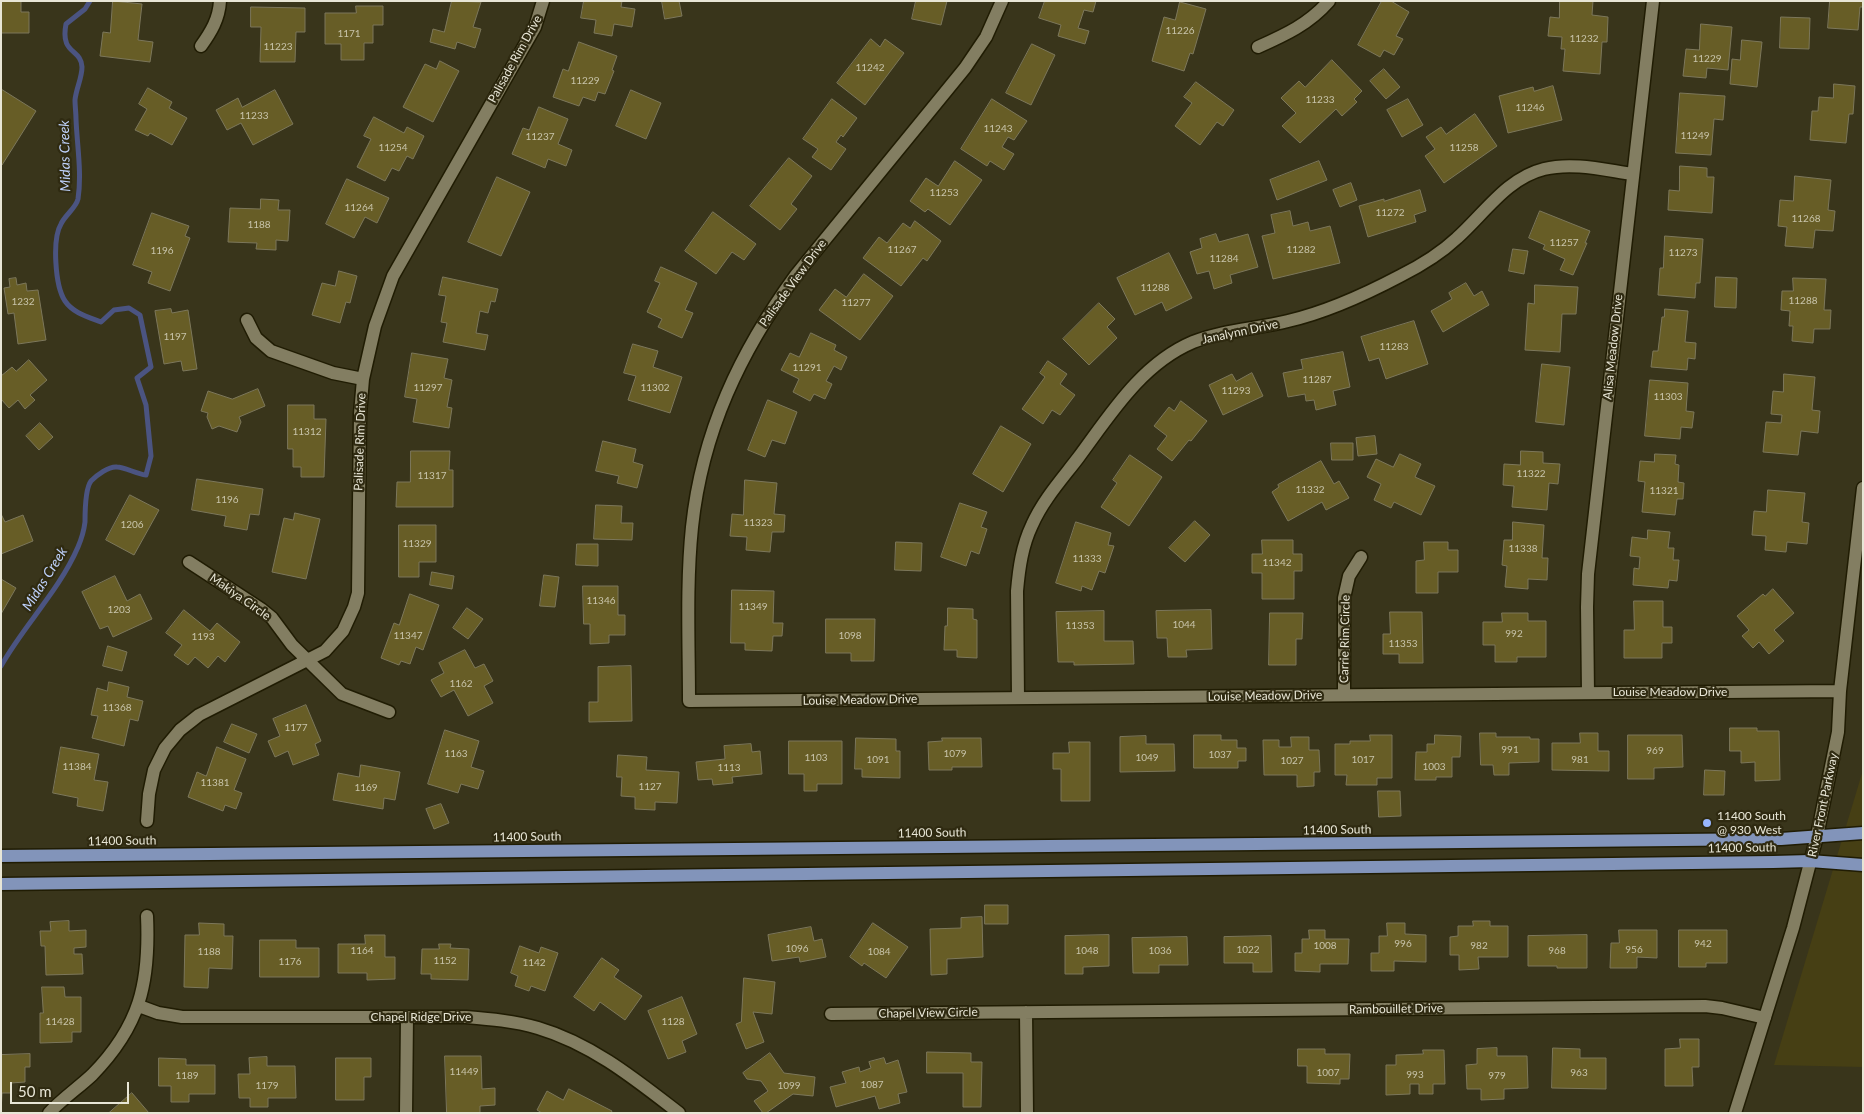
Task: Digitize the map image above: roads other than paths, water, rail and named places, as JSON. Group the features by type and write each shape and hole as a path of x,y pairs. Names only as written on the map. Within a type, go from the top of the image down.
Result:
{"main road":[{"name":"11400 South","path":"1,856 1771,839 1863,833"},
{"name":"11400 South","path":"1,884 1810,861 1863,865"}],"street":[{"path":"202,46 213,30 220,12 220,1"},
{"name":"Palisade Rim Drive","path":"147,821 149,794 154,770 165,748 180,730 199,715 325,651 343,631 354,608 358,593 359,441 363,379 375,326 392,276 535,27 543,1"},
{"name":"Palisade View Drive","path":"689,701 689,576 692,527 700,479 712,433 728,390 748,348 772,309 796,275 965,68 986,37 1002,1"},
{"path":"1258,47 1291,33 1317,15 1329,1"},
{"name":"Alisa Meadow Drive","path":"1588,693 1586,607 1588,574 1653,1"},
{"name":"Janalynn Drive","path":"1018,698 1017,591 1021,556 1026,539 1033,523 1052,493 1121,400 1147,372 1192,343 1234,330 1286,322 1316,314 1398,277 1439,254 1473,224 1504,191 1522,178 1543,169 1566,166 1632,174"},
{"path":"247,320 256,338 271,351 333,373 363,379"},
{"name":"River Front Parkway","path":"1735,1113 1793,928 1817,836 1838,732 1840,691 1863,488"},
{"name":"Carrie Rim Circle","path":"1344,695 1344,598 1348,576 1361,557"},
{"name":"Makiya Circle","path":"189,562 272,618 292,645 342,694 389,712"},
{"name":"Louise Meadow Drive","path":"689,701 1840,691"},
{"path":"49,1113 111,1054 127,1030 139,1006 148,961 147,916"},
{"name":"Chapel Ridge Drive","path":"139,1006 158,1013 182,1017 466,1017 503,1020 538,1028 570,1040 599,1054 679,1113"},
{"name":"Rambouillet Drive","path":"1026,1012 1705,1006 1765,1018"},
{"path":"1026,1012 1027,1113"},
{"name":"Chapel View Circle","path":"831,1014 1026,1012"},
{"path":"406,1113 407,1017"}],"waterway":[{"name":"Midas Creek","path":"1,666 61,578 78,547 84,528 86,495 91,481 103,471 114,467 146,475 151,456 146,405 137,378 151,367 140,315 129,308 114,310 101,322 81,314 72,309 65,301 57,274 56,240 58,231 77,202 80,179 75,100 82,67 81,61 66,41 66,24 85,9 90,1"}],"place":[{"name":"11400 South @ 930 West","path":"1707,823"}]}
